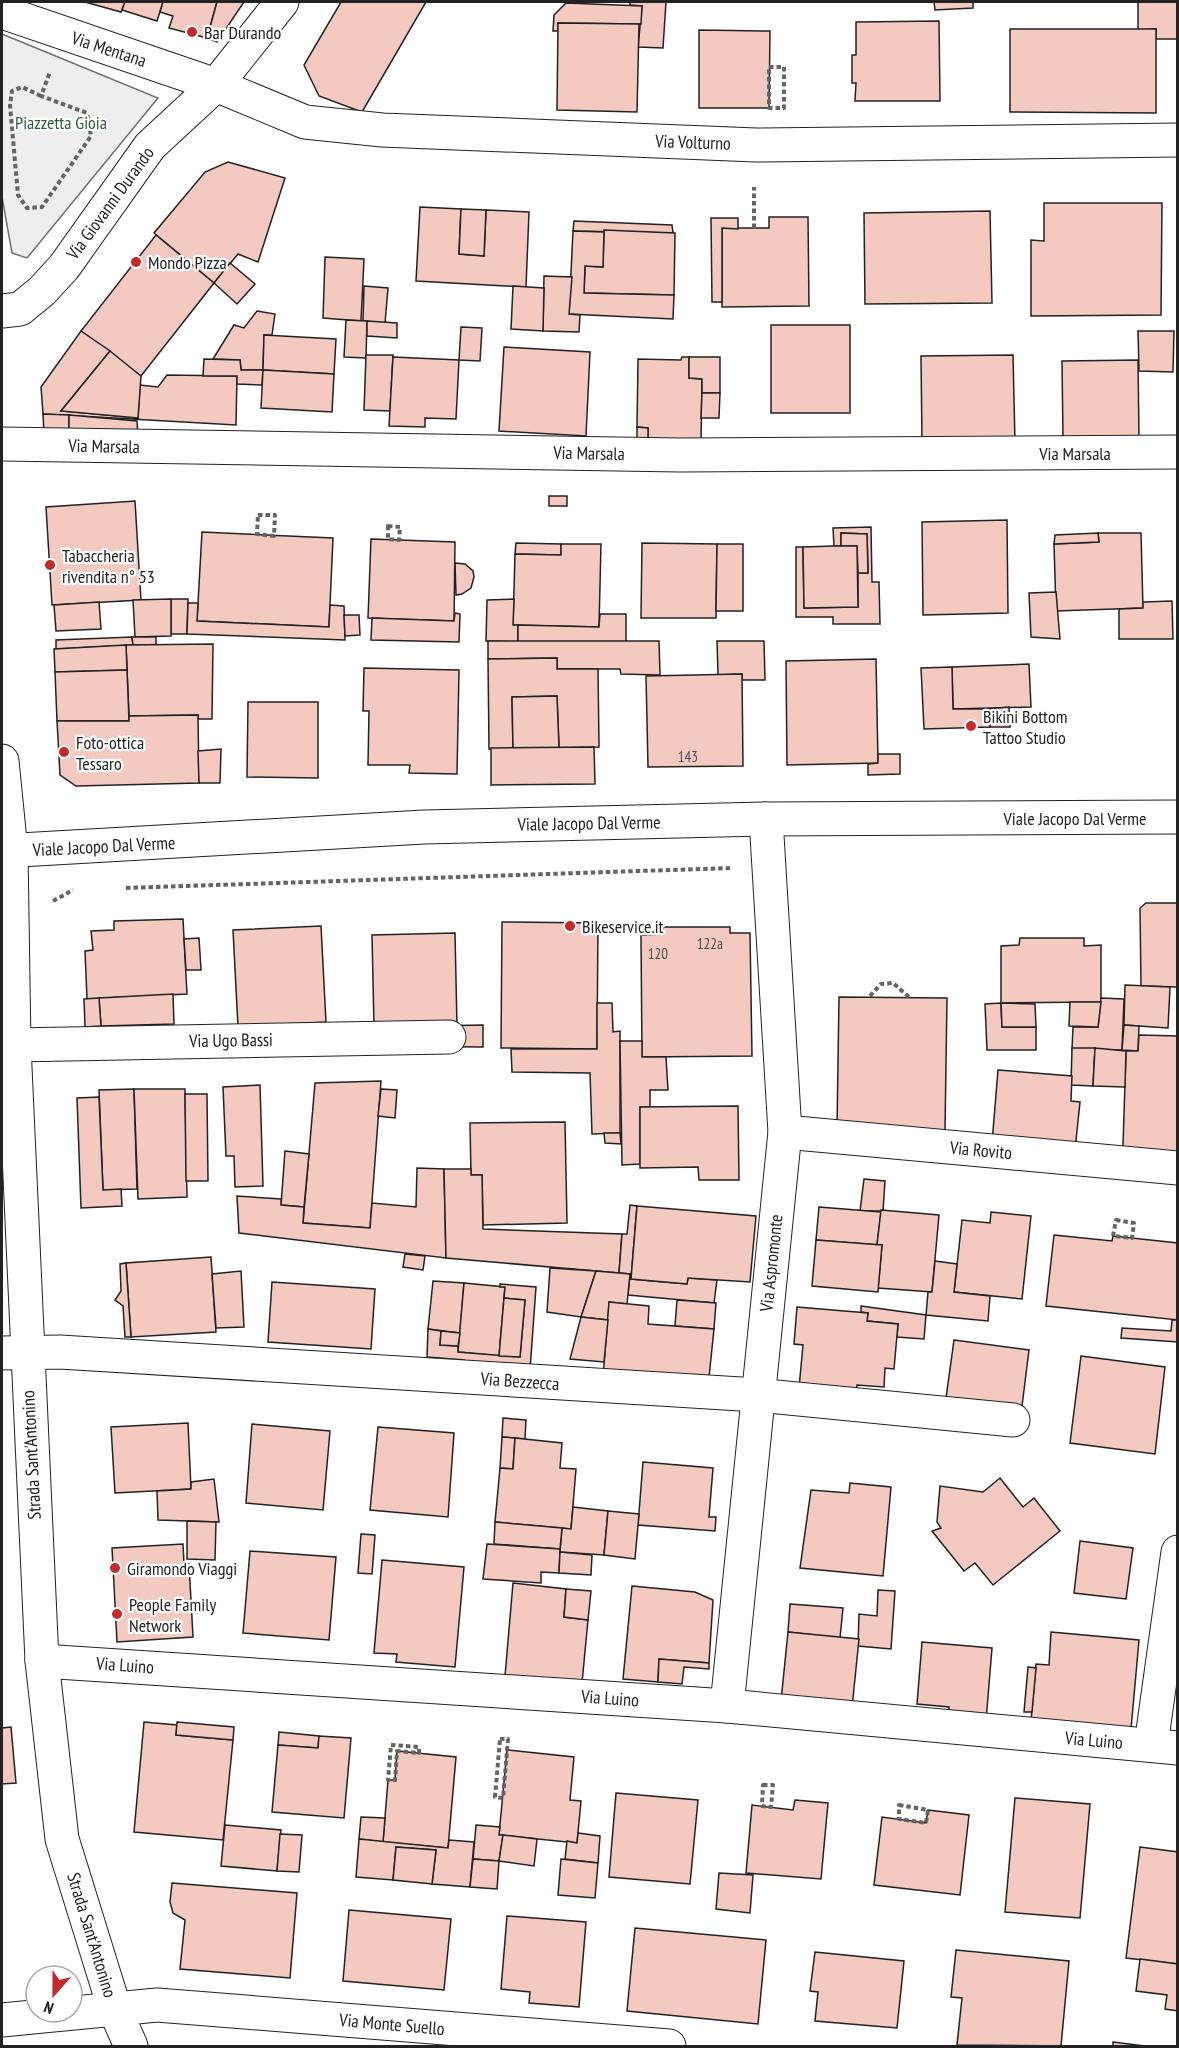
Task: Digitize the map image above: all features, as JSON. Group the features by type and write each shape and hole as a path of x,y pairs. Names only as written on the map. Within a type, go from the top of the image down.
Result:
{"street":[{"name":"Via Giovanni Durando","path":"2,311 20,309 42,291 90,232 150,147 216,85 282,2"},
{"name":"Via Mentana","path":"2,12 216,85"},
{"name":"Via Volturno","path":"216,85 305,122 382,130 756,145 1178,140"},
{"name":"Via Marsala","path":"2,444 680,455 1178,452"},
{"name":"Strada Sant'Antonino","path":"2,761 14,1044 14,1352 42,1661 62,1839 115,2010 131,2046"},
{"name":"Viale Jacopo Dal Verme","path":"6,851 424,827 766,819 1178,817"},
{"name":"Via Aspromonte","path":"727,1706 785,1132 766,819"},
{"name":"Via Ugo Bassi","path":"14,1044 449,1037"},
{"name":"Via Rovito","path":"785,1132 1178,1168"},
{"name":"Via Bezzecca","path":"14,1352 757,1395 1013,1420"},
{"path":"1164,1746 1178,1552"},
{"name":"Via Luino","path":"42,1661 727,1706 1164,1746"},
{"name":"Via Monte Suello","path":"2,2020 157,2005 669,2046"}],"path":[{"path":"41,96 64,35"},
{"path":"769,67 784,67 784,108 770,108 769,67"},
{"path":"22,87 41,96 87,113 90,136 42,207 27,208 18,195 10,105 12,90 22,87"},
{"path":"754,188 754,228"},
{"path":"258,514 275,515 274,536 257,534 258,514"},
{"path":"388,526 400,527 399,540 388,539 388,526"},
{"path":"120,889 769,867"},
{"path":"51,903 72,890 84,890"},
{"path":"870,996 881,984 892,983 910,998"},
{"path":"1116,1220 1134,1223 1131,1238 1113,1236 1116,1220"},
{"path":"500,1739 508,1739 503,1798 495,1797 500,1739"},
{"path":"391,1745 419,1747 418,1753 397,1751 395,1780 388,1780 391,1745"},
{"path":"763,1785 773,1785 771,1807 762,1806 763,1785"},
{"path":"899,1805 928,1810 926,1822 899,1819 899,1805"}],"green space":[{"name":"Piazzetta Gioia","path":"2,34 158,98 27,258 12,253 2,197"}],"building":[{"path":"85,2 125,2 121,12"},
{"path":"125,2 163,2 157,21 122,10"},
{"path":"163,2 217,2 207,38 169,28 173,16 160,12"},
{"path":"217,2 244,2 217,42 207,38"},
{"path":"341,2 426,2 362,112 319,96 304,65"},
{"path":"630,2 666,2 663,48 638,47 642,6 630,5"},
{"path":"934,2 973,2 973,8 935,10"},
{"path":"1138,2 1178,2 1178,39 1156,39 1156,29 1138,30"},
{"path":"566,3 642,6 641,24 558,23 558,31 553,31 554,15"},
{"path":"939,21 940,101 855,101 856,83 852,83 852,55 856,55 856,22"},
{"path":"558,23 639,24 637,112 557,110"},
{"path":"1010,29 1156,29 1156,113 1010,112"},
{"path":"699,30 770,31 769,108 699,108"},
{"path":"228,162 285,178 258,262 238,254 214,283 154,233 205,172"},
{"path":"1044,203 1162,203 1161,315 1031,316 1031,240 1044,241"},
{"path":"420,207 461,209 459,254 484,256 486,210 529,212 526,287 416,281"},
{"path":"461,209 486,210 484,256 459,254"},
{"path":"990,211 992,303 865,304 864,213"},
{"path":"769,217 808,217 809,306 722,307 722,228 769,228"},
{"path":"711,218 738,218 738,229 722,228 722,302 712,302"},
{"path":"574,221 672,225 673,233 573,231"},
{"path":"604,230 675,233 674,295 584,293 585,266 603,267"},
{"path":"573,231 604,232 603,267 585,266 584,293 674,295 673,319 569,314"},
{"path":"156,235 214,283 141,376 81,331"},
{"path":"325,257 364,259 361,321 323,318"},
{"path":"230,263 255,284 237,304 214,283"},
{"path":"544,276 572,277 569,314 580,315 579,332 543,331"},
{"path":"364,286 388,288 385,323 363,321"},
{"path":"513,286 544,288 543,331 511,329"},
{"path":"257,311 275,314 272,335 264,335 263,370 241,370 240,360 213,359 234,325 244,328"},
{"path":"346,320 367,321 366,358 344,357"},
{"path":"367,321 397,323 397,338 367,336"},
{"path":"771,325 850,325 850,413 771,413"},
{"path":"461,327 482,328 480,361 459,360"},
{"path":"81,331 110,351 61,411 138,418 140,385 158,387 167,375 237,376 236,425 43,414 41,387"},
{"path":"1138,331 1174,331 1173,372 1139,371"},
{"path":"264,335 336,339 334,374 263,370"},
{"path":"504,347 590,352 586,436 499,431"},
{"path":"110,351 141,376 138,418 61,411"},
{"path":"366,355 393,355 390,411 364,410"},
{"path":"1013,355 1015,442 922,443 921,356"},
{"path":"393,357 459,360 456,419 425,418 425,427 389,426"},
{"path":"682,357 689,357 689,378 702,379 701,442 648,442 648,428 637,427 638,359 681,360"},
{"path":"689,357 720,357 720,393 702,393 702,379 689,378"},
{"path":"204,359 240,360 241,370 263,370 262,385 237,384 237,376 203,376"},
{"path":"1138,360 1139,438 1063,439 1062,361"},
{"path":"263,370 334,374 332,412 261,408"},
{"path":"702,393 720,393 719,418 701,418"},
{"path":"43,414 69,415 69,435 44,435"},
{"path":"69,415 137,421 138,438 69,435"},
{"path":"637,427 648,428 648,442 637,442"},
{"path":"549,496 567,496 567,506 549,506"},
{"path":"135,501 141,600 52,605 46,507"},
{"path":"1007,520 1008,613 923,615 922,522"},
{"path":"871,527 872,582 879,582 880,624 833,624 833,617 796,617 796,547 803,547 804,608 858,607 858,573 868,573 867,534 841,533 841,546 834,546 833,528"},
{"path":"202,532 333,538 329,627 197,621"},
{"path":"841,533 867,534 868,573 858,573 857,546 841,546"},
{"path":"1098,533 1141,533 1143,608 1056,611 1054,544 1099,542"},
{"path":"1098,533 1099,542 1054,544 1055,535"},
{"path":"371,539 455,542 454,621 368,618"},
{"path":"516,543 561,544 561,555 515,554"},
{"path":"642,543 717,544 716,618 641,618"},
{"path":"561,544 601,544 599,627 513,625 515,554 561,555"},
{"path":"717,544 743,544 743,611 716,611"},
{"path":"857,546 858,607 804,608 803,547"},
{"path":"455,563 465,564 473,571 474,577 471,588 456,595"},
{"path":"1056,592 1060,639 1031,637 1029,593"},
{"path":"171,599 188,599 187,634 171,634"},
{"path":"171,599 171,636 135,637 133,600"},
{"path":"514,599 513,625 518,625 518,642 486,641 487,600"},
{"path":"1172,601 1173,639 1119,639 1119,609 1143,608 1143,602"},
{"path":"99,602 101,629 56,631 54,605"},
{"path":"188,603 198,603 197,621 329,627 330,605 344,606 345,640 187,634"},
{"path":"455,613 460,614 459,642 371,640 372,618 454,621"},
{"path":"600,614 626,614 626,642 518,642 518,625 599,627"},
{"path":"344,615 359,615 360,635 345,636"},
{"path":"132,637 133,645 56,649 56,640"},
{"path":"132,637 156,637 156,645 133,645"},
{"path":"488,641 659,641 660,675 621,674 620,669 557,669 557,658 488,659"},
{"path":"717,641 764,641 765,680 742,680 742,674 718,675"},
{"path":"213,644 212,719 198,719 198,715 129,716 126,645"},
{"path":"126,645 127,670 55,672 54,649"},
{"path":"557,658 557,669 598,669 599,747 559,748 557,696 512,697 513,749 489,749 488,659"},
{"path":"876,659 878,763 787,765 786,661"},
{"path":"1029,664 1031,707 953,709 952,667"},
{"path":"952,667 953,709 989,709 990,727 924,729 921,668"},
{"path":"364,668 459,670 457,774 409,773 410,765 368,765 369,711 363,711"},
{"path":"127,670 129,721 57,721 55,672"},
{"path":"742,674 743,766 648,767 646,676"},
{"path":"557,696 559,748 513,749 512,697"},
{"path":"248,702 318,702 318,778 247,777"},
{"path":"1009,707 1010,727 990,727 989,709"},
{"path":"198,715 199,783 76,786 60,775 57,721 129,721 129,716"},
{"path":"594,747 595,784 491,785 491,748"},
{"path":"221,749 220,783 199,783 198,751"},
{"path":"878,754 900,754 900,774 868,775 868,764 878,763"},
{"path":"1146,903 1178,903 1178,987 1141,986 1140,908"},
{"path":"183,919 187,994 87,999 85,951 93,950 91,931 114,930 114,921"},
{"path":"502,922 598,923 597,1049 501,1048"},
{"path":"321,926 326,1022 238,1027 233,930"},
{"path":"663,927 730,927 730,933 750,933 752,1056 642,1057 641,935 663,934"},
{"path":"455,933 457,1026 374,1027 372,935"},
{"path":"199,938 201,970 186,970 184,939"},
{"path":"1020,938 1084,938 1084,946 1101,945 1101,1002 1001,1003 1001,946 1019,945"},
{"path":"1125,985 1170,987 1168,1028 1124,1025"},
{"path":"173,994 174,1024 101,1026 99,998"},
{"path":"839,997 947,998 945,1130 837,1128"},
{"path":"99,998 101,1026 85,1027 84,999"},
{"path":"1101,998 1124,999 1122,1050 1072,1049 1073,1027 1098,1027"},
{"path":"1070,1002 1101,1002 1098,1027 1069,1026"},
{"path":"597,1003 612,1003 613,1032 620,1031 620,1133 592,1134 590,1073 512,1072 511,1049 597,1049"},
{"path":"1001,1003 1002,1027 1036,1027 1036,1050 987,1050 985,1004"},
{"path":"1001,1003 1035,1004 1036,1027 1002,1027"},
{"path":"483,1025 483,1047 373,1046 374,1027"},
{"path":"1124,1025 1139,1026 1138,1051 1122,1050"},
{"path":"1139,1035 1178,1036 1178,1154 1129,1154 1123,1146 1126,1051 1138,1051"},
{"path":"620,1041 642,1041 642,1057 666,1057 668,1090 650,1090 650,1107 640,1107 640,1164 622,1165"},
{"path":"1072,1048 1095,1048 1093,1086 1071,1085"},
{"path":"1095,1048 1126,1051 1125,1087 1093,1086"},
{"path":"998,1070 1072,1076 1071,1101 1080,1102 1075,1150 992,1143"},
{"path":"381,1081 370,1228 303,1223 315,1083"},
{"path":"260,1085 263,1186 235,1187 234,1156 226,1156 223,1087"},
{"path":"134,1089 137,1189 103,1190 99,1090"},
{"path":"134,1089 185,1089 187,1197 138,1199"},
{"path":"381,1089 397,1090 395,1118 378,1116"},
{"path":"185,1094 207,1094 208,1181 186,1181"},
{"path":"99,1097 103,1190 121,1189 122,1206 81,1208 77,1098"},
{"path":"738,1106 739,1180 699,1180 698,1167 640,1168 640,1107"},
{"path":"565,1122 567,1223 483,1225 482,1175 471,1175 470,1123"},
{"path":"604,1133 620,1133 621,1144 605,1143"},
{"path":"285,1151 309,1154 304,1207 281,1205"},
{"path":"417,1168 444,1169 446,1258 239,1233 237,1196 281,1199 281,1205 304,1207 303,1223 370,1228 372,1203 416,1207"},
{"path":"444,1169 471,1169 471,1175 482,1175 483,1229 622,1234 619,1273 446,1258"},
{"path":"864,1179 885,1181 883,1211 860,1211"},
{"path":"630,1205 637,1206 631,1279 687,1284 688,1278 717,1280 714,1303 628,1295 630,1274 619,1273 622,1234 627,1234"},
{"path":"637,1206 756,1216 750,1282 688,1278 687,1284 631,1279"},
{"path":"819,1207 881,1212 877,1245 816,1240"},
{"path":"881,1210 939,1215 932,1292 878,1288 882,1245 877,1245"},
{"path":"991,1212 1031,1216 1022,1299 954,1292 962,1220 990,1223"},
{"path":"1054,1235 1112,1241 1113,1236 1178,1243 1178,1320 1046,1306"},
{"path":"816,1240 882,1245 878,1292 812,1286"},
{"path":"405,1254 425,1256 423,1270 403,1267"},
{"path":"211,1257 216,1332 131,1337 126,1263"},
{"path":"935,1261 957,1264 954,1292 990,1296 988,1321 926,1315 928,1292 932,1292"},
{"path":"126,1263 131,1337 125,1337 123,1306 115,1300 121,1291 120,1264"},
{"path":"550,1268 596,1271 581,1317 547,1312"},
{"path":"241,1271 244,1327 216,1328 212,1274"},
{"path":"596,1271 630,1274 627,1304 609,1302 608,1320 581,1317"},
{"path":"433,1281 464,1283 460,1333 428,1329"},
{"path":"272,1282 375,1289 371,1349 268,1342"},
{"path":"464,1283 505,1287 499,1356 458,1352"},
{"path":"500,1284 536,1287 530,1370 463,1365 464,1360 427,1357 428,1329 441,1331 440,1345 458,1346 458,1352 520,1357 525,1300 504,1298 505,1287 500,1287"},
{"path":"504,1298 525,1300 520,1357 499,1356"},
{"path":"677,1300 716,1303 714,1329 675,1326"},
{"path":"609,1302 649,1306 648,1324 714,1329 708,1387 603,1377"},
{"path":"861,1306 926,1315 924,1339 897,1337 898,1324 867,1321 868,1313 861,1312"},
{"path":"797,1307 868,1313 867,1321 898,1324 894,1369 885,1368 884,1387 857,1385 856,1394 799,1388 803,1345 794,1344"},
{"path":"581,1317 608,1320 604,1362 570,1359"},
{"path":"1172,1320 1178,1320 1178,1342 1121,1338 1122,1328 1171,1331"},
{"path":"441,1331 460,1333 458,1346 440,1345"},
{"path":"954,1340 1029,1350 1021,1414 946,1398"},
{"path":"1081,1356 1165,1367 1155,1454 1070,1443"},
{"path":"503,1418 526,1420 525,1439 502,1437"},
{"path":"188,1423 191,1489 115,1493 111,1427"},
{"path":"252,1424 330,1431 323,1510 246,1503"},
{"path":"378,1427 454,1433 448,1517 370,1510"},
{"path":"502,1437 515,1438 513,1469 500,1468"},
{"path":"515,1438 562,1443 560,1468 576,1469 571,1529 495,1522 500,1468 513,1469"},
{"path":"643,1462 713,1468 709,1517 716,1517 715,1531 638,1525"},
{"path":"1000,1478 1023,1507 1034,1498 1060,1531 993,1585 975,1563 964,1571 932,1531 941,1528 937,1522 940,1486 983,1492"},
{"path":"214,1479 219,1522 158,1520 157,1491 191,1489 191,1482"},
{"path":"850,1483 891,1487 883,1576 800,1568 811,1490 849,1493"},
{"path":"573,1507 608,1511 604,1555 560,1552 562,1528 571,1529"},
{"path":"608,1511 639,1514 635,1559 604,1555"},
{"path":"187,1521 216,1522 215,1560 187,1559"},
{"path":"495,1522 562,1528 560,1549 494,1544"},
{"path":"361,1534 375,1535 372,1574 358,1573"},
{"path":"1080,1541 1133,1548 1126,1599 1074,1593"},
{"path":"183,1544 184,1564 189,1564 193,1637 117,1642 112,1548"},
{"path":"487,1544 560,1549 559,1573 541,1572 541,1583 483,1579"},
{"path":"250,1551 336,1557 329,1640 243,1633"},
{"path":"560,1552 592,1555 591,1575 559,1573"},
{"path":"382,1560 464,1567 455,1667 396,1662 397,1654 374,1653"},
{"path":"513,1583 566,1589 564,1617 588,1620 582,1683 505,1676"},
{"path":"632,1586 695,1592 713,1600 709,1663 659,1659 658,1682 623,1679"},
{"path":"566,1589 591,1591 588,1620 564,1617"},
{"path":"878,1590 895,1591 891,1649 858,1646 859,1614 877,1616"},
{"path":"790,1604 843,1608 840,1638 788,1632"},
{"path":"788,1632 859,1639 852,1708 781,1701"},
{"path":"1051,1632 1139,1640 1131,1729 1031,1721 1036,1664 1049,1665"},
{"path":"922,1642 992,1648 986,1721 948,1718 949,1707 917,1704"},
{"path":"659,1659 709,1663 709,1669 684,1667 682,1684 658,1682"},
{"path":"1028,1667 1036,1668 1032,1712 1024,1712"},
{"path":"144,1722 177,1725 176,1735 233,1740 223,1840 134,1832"},
{"path":"177,1722 234,1727 233,1740 176,1735"},
{"path":"11,1727 16,1783 2,1784 2,1728"},
{"path":"279,1732 319,1736 318,1748 278,1745"},
{"path":"319,1736 351,1738 344,1818 272,1812 278,1745 318,1748"},
{"path":"507,1750 574,1757 570,1800 581,1801 577,1843 499,1835"},
{"path":"397,1751 456,1757 448,1848 383,1842 388,1780 395,1780"},
{"path":"616,1793 698,1800 690,1884 609,1877"},
{"path":"1015,1798 1090,1804 1080,1918 1005,1912"},
{"path":"795,1800 828,1803 821,1879 746,1873 752,1805 793,1810"},
{"path":"928,1810 969,1815 960,1895 874,1885 882,1817 926,1823"},
{"path":"361,1817 385,1818 383,1842 359,1839"},
{"path":"225,1825 281,1830 277,1871 221,1866"},
{"path":"476,1825 500,1827 499,1835 503,1835 499,1861 473,1859"},
{"path":"578,1833 600,1836 598,1863 565,1859 567,1841 577,1843"},
{"path":"280,1834 302,1835 299,1872 277,1871"},
{"path":"503,1835 537,1839 534,1866 499,1861"},
{"path":"359,1839 448,1848 449,1840 474,1842 470,1887 432,1884 436,1850 396,1847 393,1880 356,1877"},
{"path":"396,1847 436,1850 432,1884 393,1880"},
{"path":"1140,1847 1178,1852 1178,1964 1126,1958"},
{"path":"473,1859 499,1861 497,1889 470,1887"},
{"path":"561,1859 598,1863 595,1898 558,1895"},
{"path":"719,1873 753,1875 750,1913 716,1909"},
{"path":"172,1883 297,1893 290,1978 180,1969 185,1920 173,1913 170,1902"},
{"path":"349,1910 451,1919 444,1990 343,1981"},
{"path":"507,1916 586,1922 579,2007 529,2003 530,1992 501,1989"},
{"path":"635,1928 766,1940 758,2024 627,2011"},
{"path":"956,1950 1069,1961 1061,2046 957,2045 962,1998 951,1997"},
{"path":"815,1952 904,1961 897,2028 815,2021 818,1992 810,1991"},
{"path":"1140,1959 1178,1964 1178,2011 1165,2009 1167,1995 1136,1991"},
{"path":"1113,2042 1145,2046 1113,2046"}],"place":[{"name":"Bar Durando","path":"192,32"},
{"name":"Mondo Pizza","path":"136,262"},
{"name":"Tabaccheria rivendita n° 53","path":"50,565"},
{"name":"Bikini Bottom Tattoo Studio","path":"971,726"},
{"name":"Foto-ottica Tessaro","path":"64,752"},
{"name":"Bikeservice.it","path":"570,926"},
{"name":"Giramondo Viaggi","path":"115,1568"},
{"name":"People Family Network","path":"117,1614"}]}
